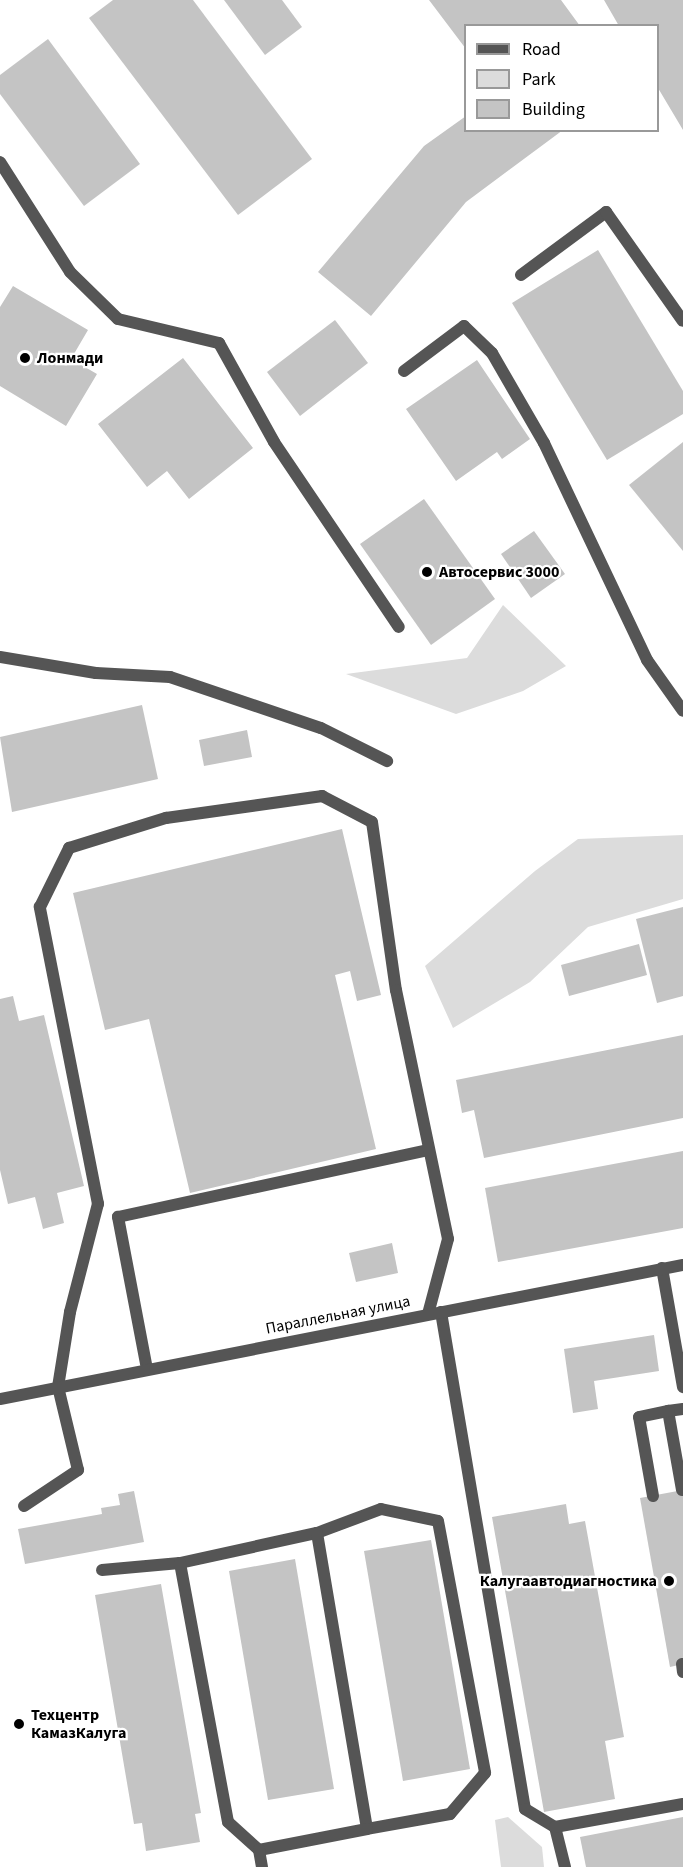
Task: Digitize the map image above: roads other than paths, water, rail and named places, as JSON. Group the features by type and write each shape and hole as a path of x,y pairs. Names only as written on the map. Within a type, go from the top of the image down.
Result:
{"street":[{"path":"0,162 70,272 118,319 219,343 274,442 399,627"},
{"path":"521,275 606,212 683,321"},
{"path":"404,371 464,326 492,353 544,443 647,660 683,711"},
{"path":"0,657 96,673 170,677 321,728 387,761"},
{"path":"24,1506 78,1470 58,1387 69,1312 98,1204 40,907 69,848 166,818 322,796 372,822 396,990 448,1239 428,1314"},
{"path":"147,1370 118,1217 429,1150"},
{"name":"Параллельная улица","path":"0,1399 683,1265"},
{"path":"662,1268 683,1387"},
{"path":"441,1312 525,1809 555,1827 683,1804"},
{"path":"653,1496 639,1417 683,1409"},
{"path":"668,1411 682,1490"},
{"path":"102,1570 180,1563 318,1533 381,1509 438,1521 486,1773 450,1814 259,1850"},
{"path":"318,1533 367,1828"},
{"path":"180,1563 228,1822 259,1850 262,1867"},
{"path":"555,1827 565,1867"}],"place":[{"name":"Лонмади","path":"25,358"},
{"name":"Автосервис 3000","path":"427,572"},
{"name":"Калугаавтодиагностика","path":"669,1581"},
{"name":"Техцентр КамазКалуга","path":"19,1724"}]}
